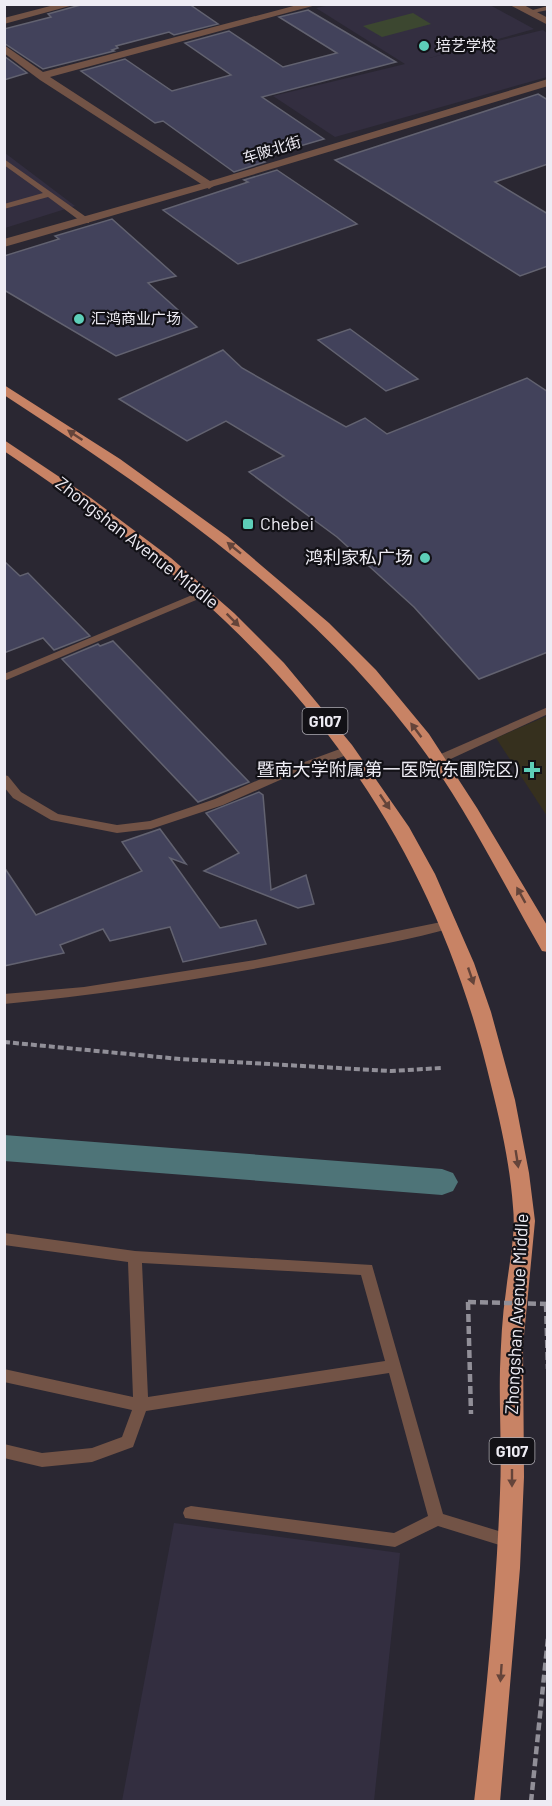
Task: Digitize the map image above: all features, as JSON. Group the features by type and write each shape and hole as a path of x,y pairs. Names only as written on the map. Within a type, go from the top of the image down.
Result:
{"highway":[{"path":"4,389 184,510 235,548 323,625 413,726 438,760 521,894 548,946"},
{"name":"Zhongshan Avenue Middle","path":"4,444 120,526 204,593 274,662 348,750 397,820 420,859 451,924 473,981 503,1091 517,1158 524,1214 512,1346 512,1486 499,1701 487,1802"}],"street":[{"path":"4,21 72,4"},
{"path":"41,76 315,4"},
{"path":"513,4 548,22"},
{"path":"4,48 41,76 209,184"},
{"name":"车陂北街","path":"4,243 86,221 548,82"}],"lane":[{"path":"528,12 548,8"},
{"path":"4,161 86,221"},
{"path":"4,207 49,194"},
{"path":"4,678 204,593"},
{"path":"438,760 548,710"},
{"path":"4,779 17,795 55,817 117,829 151,825 207,806 348,750"},
{"path":"4,999 84,992 255,965 424,932 451,924"},
{"path":"4,1239 135,1257 367,1269 437,1519"},
{"path":"4,1451 42,1460 92,1455 128,1442 141,1405 135,1257"},
{"path":"4,1375 141,1405 394,1366"},
{"path":"191,1513 395,1540 437,1519 509,1541"}],"path":[{"path":"4,1042 180,1059 391,1071 441,1068"},
{"path":"471,1414 468,1302 547,1304 548,1369"},
{"path":"531,1802 548,1638"}],"shaded area":[{"path":"330,5 490,5 534,29 429,58 543,30 547,33 547,77 335,137 273,96 405,64 316,8"},
{"path":"5,153 75,206 5,228"},
{"name":"暨南大学附属第一医院(东圃院区)","path":"547,716 547,816 496,738"},
{"path":"174,1523 400,1553 374,1801 122,1801"}],"green space":[{"path":"413,13 431,24 382,37 363,26"}],"building":[{"path":"84,4 189,4 218,24 174,35 169,32 116,46 118,48 112,50 114,51 43,69 4,43 4,29 51,17 48,14"},
{"path":"308,10 396,62 262,97 324,139 259,158 265,162 234,172 163,121 155,123 81,71 125,59 172,91 231,75 185,43 229,31 283,67 337,53 279,17"},
{"path":"4,56 27,73 4,80"},
{"path":"538,94 548,100 548,164 495,182 548,214 548,266 520,276 335,160"},
{"path":"277,170 357,224 238,264 163,210 248,182 244,180"},
{"path":"112,219 176,276 148,283 197,327 116,356 4,290 4,256 59,239 55,236"},
{"path":"350,329 418,379 386,391 318,340"},
{"path":"223,350 242,368 346,427 365,418 387,434 527,378 548,392 548,652 479,679 414,607 337,537 249,472 284,456 226,421 187,441 119,399"},
{"path":"4,561 20,576 28,573 90,636 54,650 43,638 4,653"},
{"path":"113,641 249,782 198,802 62,659 98,644 100,646"},
{"path":"259,792 263,795 271,890 306,875 314,904 298,908 204,871 239,853 206,813"},
{"path":"160,829 186,864 170,858 220,928 256,920 266,944 183,962 170,927 110,941 103,929 60,945 64,953 4,966 4,867 36,915 142,871 122,842"}],"waterway":[{"path":"4,1148 442,1182"}],"place":[{"name":"培艺学校","path":"424,46"},
{"name":"汇鸿商业广场","path":"79,319"},
{"name":"Chebei","path":"248,524"},
{"name":"鸿利家私广场","path":"425,558"},
{"name":"暨南大学附属第一医院(东圃院区)","path":"532,770"}]}
